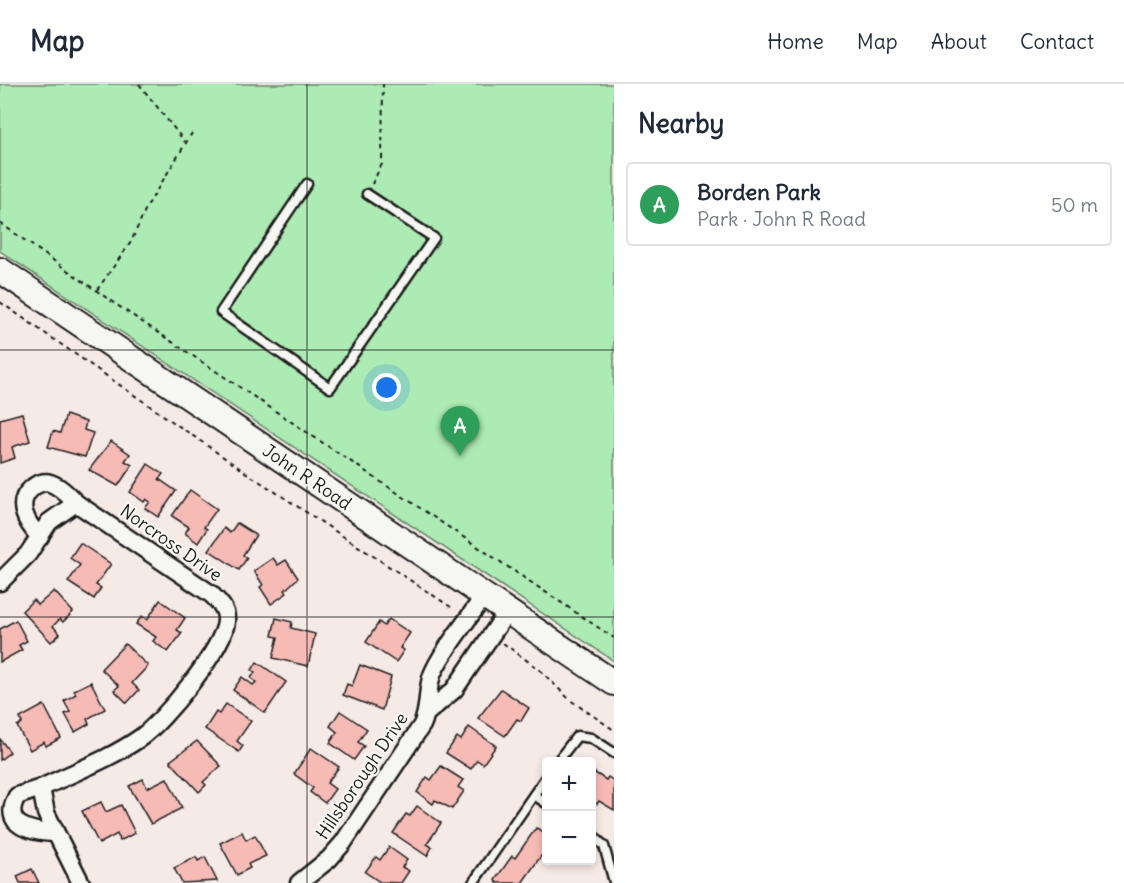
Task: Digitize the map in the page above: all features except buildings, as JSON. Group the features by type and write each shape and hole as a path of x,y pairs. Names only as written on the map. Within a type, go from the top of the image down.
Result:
{"main road":[{"name":"John R Road","path":"0,270 614,683"}],"street":[{"name":"Norcross Drive","path":"40,537 30,527 23,508 23,501 31,488 50,483 211,594 226,612 226,623 219,641 179,699 154,728 121,749 41,788 17,796 9,808 12,822 23,831 54,834"},
{"path":"0,582 17,567 50,522 76,503"},
{"name":"Hillsborough Drive","path":"428,712 428,691 433,673 483,597"},
{"name":"Hillsborough Drive","path":"299,883 343,843 428,712 454,690 507,612"},
{"path":"41,788 46,813 54,834 81,883"}],"lane":[{"path":"307,184 221,312 330,387 434,238 367,194"},
{"path":"561,757 577,736 591,738 614,753"},
{"path":"473,883 542,783"},
{"path":"534,795 542,800"},
{"path":"596,839 604,846 614,882"}],"path":[{"path":"139,84 185,142"},
{"path":"367,194 382,164 383,84"},
{"path":"97,290 131,242 146,208 192,133"},
{"path":"0,224 614,638"},
{"path":"0,302 248,474 456,611"},
{"path":"504,644 540,670 570,700 614,730"}],"green space":[{"path":"0,84 614,84 614,661 0,251"}],"place":[{"name":"Borden Park","path":"460,456"}]}
